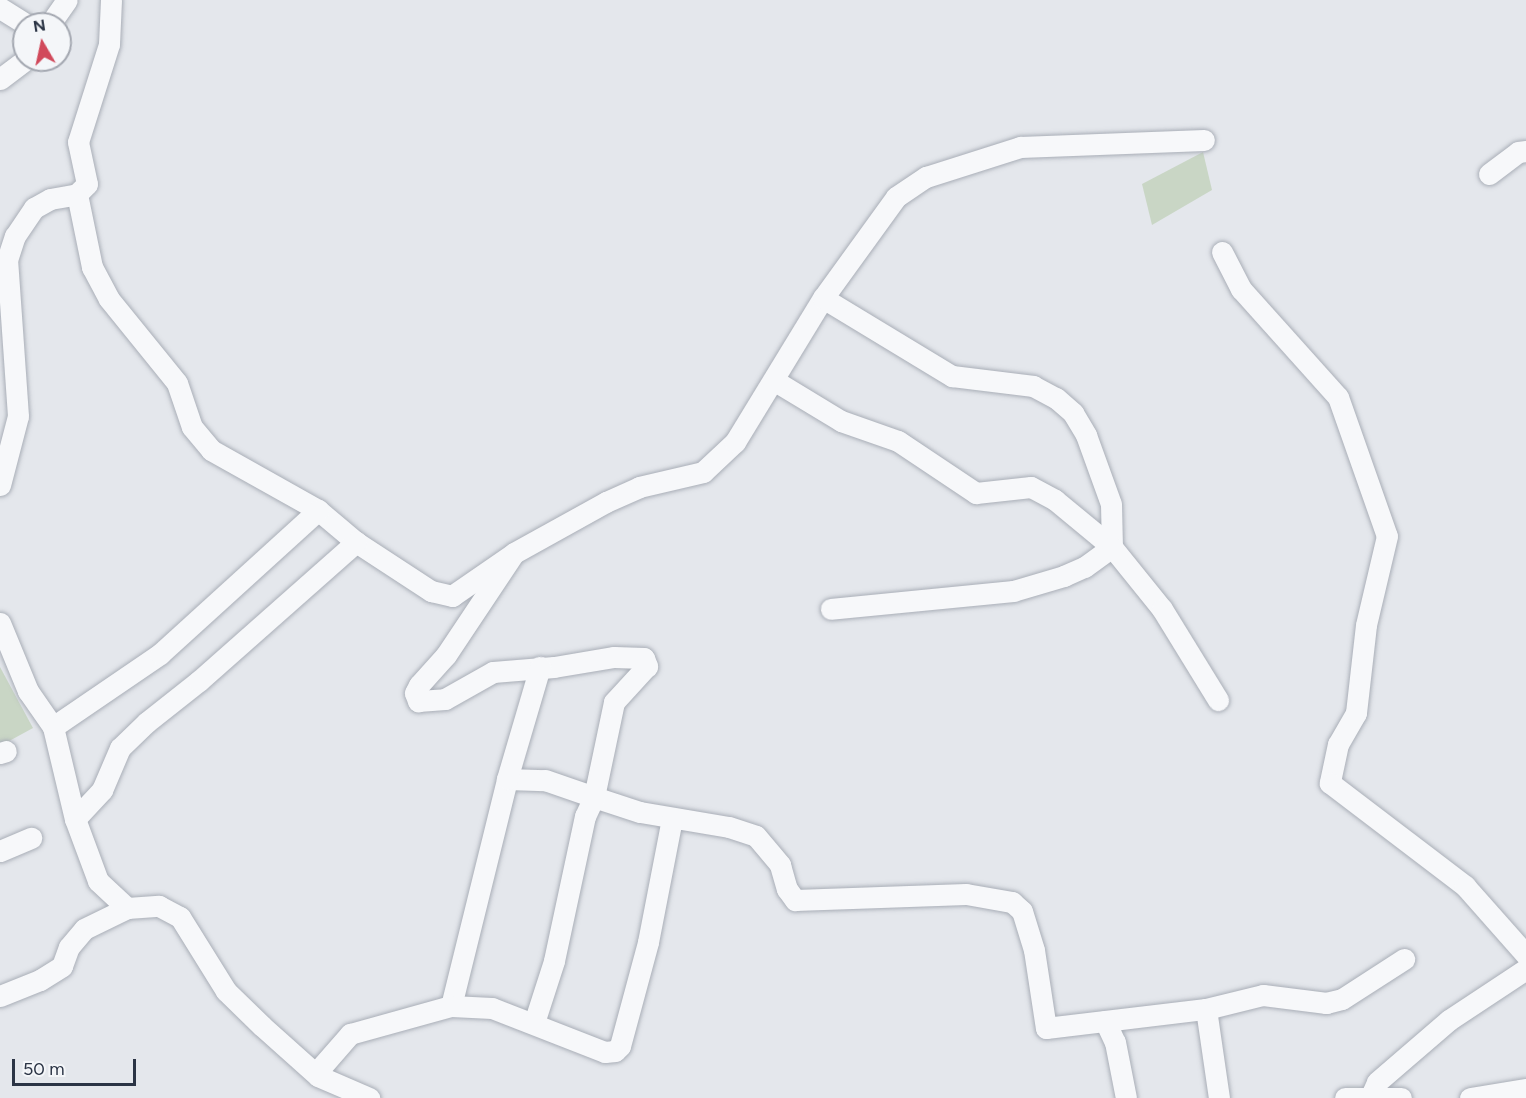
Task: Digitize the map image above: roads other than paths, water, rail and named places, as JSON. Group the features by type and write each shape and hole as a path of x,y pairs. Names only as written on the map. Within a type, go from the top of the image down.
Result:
{"street":[{"path":"0,485 18,416 7,261 15,236 34,208 50,199 77,194 88,179 79,159 78,142 109,44 111,0"},
{"path":"0,79 12,70"},
{"path":"77,194 92,267 109,298 177,383 192,427 211,450 318,510 356,542 441,596 452,596 514,554 639,487 703,472 735,442 775,381 823,298 896,197 926,177 1020,147 1204,140"},
{"path":"1489,174 1518,152 1526,151"},
{"path":"1222,252 1241,289 1338,396 1387,536 1366,625 1356,712 1338,744 1330,783 1465,886 1526,955"},
{"path":"823,298 952,376 1033,386 1056,398 1073,413 1093,454 1111,504 1112,547"},
{"path":"775,381 840,421 898,441 976,493 1031,487 1055,500 1112,547 1162,609 1218,700"},
{"path":"53,727 160,654 318,510"},
{"path":"75,819 102,790 120,748 147,722 199,681 356,542"},
{"path":"831,609 1013,591 1084,567 1112,547"},
{"path":"514,554 446,655 426,674 415,693 418,701 427,703 470,687 493,672 614,657 644,658 646,666 614,702 594,797 585,816 554,961 534,1023"},
{"path":"0,623 28,691 53,727 75,819 98,881 127,908"},
{"path":"452,1006 507,779 540,667"},
{"path":"507,779 545,780 594,797 672,818 729,827 756,836 780,866 787,889 795,900 966,894 1012,902 1022,911 1034,950 1043,1025 1050,1029 1206,1009 1263,995 1326,1003 1342,999 1404,959"},
{"path":"316,1073 351,1034 452,1006 492,1008 605,1052 620,1046 648,942 672,818"},
{"path":"0,851 31,838"},
{"path":"0,996 40,980 62,966 69,947 84,929 127,908 159,906 180,917 226,991 316,1073 369,1098"},
{"path":"1370,1097 1377,1082 1449,1020 1526,969"},
{"path":"1206,1009 1219,1098"},
{"path":"1105,1022 1115,1042 1126,1098"},
{"path":"1470,1098 1526,1089"},
{"path":"1345,1098 1401,1098"}]}
